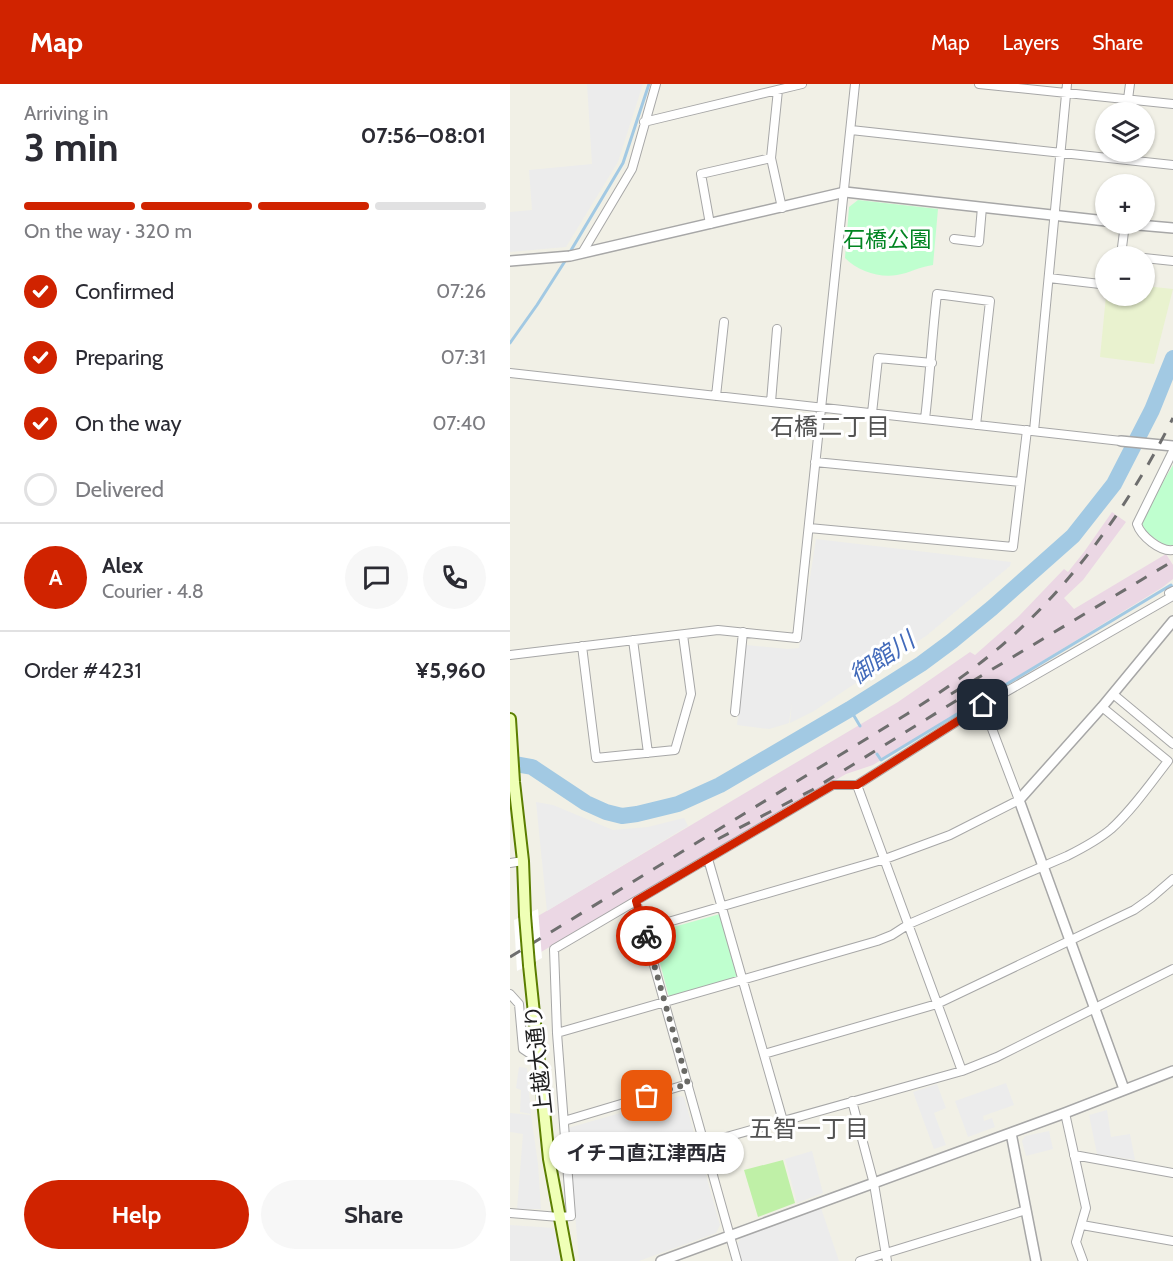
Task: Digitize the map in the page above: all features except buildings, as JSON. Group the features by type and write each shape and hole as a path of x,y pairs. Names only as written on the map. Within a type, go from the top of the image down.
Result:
{"main road":[{"path":"510,719 513,779 523,861"},
{"name":"上越大通り","path":"523,861 525,915 537,1054 549,1159 568,1261"}],"street":[{"path":"582,254 632,169 656,84"},
{"path":"644,122 802,84"},
{"path":"510,656 718,630 797,638 855,84"},
{"path":"979,84 1066,88 1173,104"},
{"path":"1128,99 1130,84"},
{"path":"809,528 1013,547 1020,482 1031,431 1049,278 1066,88"},
{"path":"777,90 771,158 782,208"},
{"path":"851,130 1173,165"},
{"path":"710,224 701,174 771,158"},
{"path":"510,261 582,254 845,192 1095,220"},
{"path":"954,239 979,242 982,207"},
{"path":"1155,226 1173,228"},
{"path":"1155,259 1173,261"},
{"path":"1049,278 1095,283"},
{"path":"925,419 937,294 990,301 976,425"},
{"path":"716,396 724,322"},
{"path":"771,402 777,329"},
{"path":"872,413 878,358 932,363"},
{"path":"510,373 1173,446"},
{"path":"1173,451 1137,524 1139,530 1162,549 1173,550"},
{"path":"815,462 1020,482"},
{"path":"510,1213 571,1216 557,1033 554,949 833,785 857,785 983,705 1172,597 1169,593 1173,591"},
{"path":"644,929 885,859 950,835 1019,800 1102,707 1173,621"},
{"path":"735,712 743,632"},
{"path":"582,646 596,759 675,750 691,694 683,635"},
{"path":"633,640 648,753"},
{"path":"1113,694 1173,744"},
{"path":"983,705 1124,1089"},
{"path":"557,1033 877,941 909,924 1089,844 1109,831 1123,817 1168,761 1102,707"},
{"path":"857,785 962,1071"},
{"path":"708,859 783,1121"},
{"path":"510,863 523,861"},
{"path":"764,1054 937,1004 1134,910 1152,898 1173,879"},
{"path":"636,901 737,1261"},
{"path":"705,1143 962,1071 997,1057 1173,969"},
{"path":"510,994 519,1004 523,1049 537,1054"},
{"path":"661,1261 874,1184 1173,1071"},
{"path":"564,1121 688,1084"},
{"path":"852,1101 874,1184 886,1257"},
{"path":"1065,1113 1086,1208 1076,1242 1083,1261"},
{"path":"1011,1133 1036,1261"},
{"path":"1074,1155 1173,1173"},
{"path":"860,1261 886,1257 1026,1210"},
{"path":"1082,1225 1173,1241"}],"shaded area":[{"path":"587,84 643,84 618,162 566,247 510,252 510,212 532,210 529,170 592,164"},
{"path":"1112,512 1126,522 1083,580 1064,598 1074,609 1166,554 1173,565 1173,579 873,765 846,774 541,952 538,916 898,702 970,652 975,655 1019,616 1064,569 1068,572"},
{"path":"816,539 1011,562 1010,566 926,636 814,711 790,723 792,702 789,723 769,729 737,725 746,645 799,648"},
{"path":"536,802 553,805 613,830 648,827 684,818 688,826 547,911"},
{"path":"519,1067 527,1068 531,1114 520,1112 521,1090 516,1088"},
{"path":"1006,1083 1014,1105 983,1116 984,1121 992,1118 995,1127 968,1137 955,1101"},
{"path":"937,1084 946,1108 934,1113 946,1145 934,1149 913,1092"},
{"path":"680,1096 684,1097 720,1225 716,1233 639,1261 579,1261 568,1128"},
{"path":"1107,1110 1111,1137 1130,1134 1135,1160 1097,1154 1089,1115"},
{"path":"510,1113 531,1115 541,1209 517,1209 523,1134 510,1132"},
{"path":"1049,1131 1053,1149 1026,1156 1022,1141 1025,1136"},
{"path":"812,1151 823,1193 797,1203 785,1159"},
{"path":"821,1208 839,1261 741,1261 737,1244 742,1236"},
{"path":"510,1225 554,1228 560,1261 510,1261"}],"green space":[{"name":"石橋公園","path":"858,200 938,209 933,265 890,276 869,272 850,263 845,258 849,207"},
{"path":"1155,287 1173,289 1154,364 1100,357 1105,306 1155,306"},
{"path":"1173,465 1173,545 1166,546 1144,531 1141,519"},
{"path":"720,914 737,978 669,997 652,933"},
{"path":"783,1160 795,1203 758,1217 744,1170"}],"pier":[{"path":"538,909 542,958 517,971 514,920"}],"waterway":[{"path":"570,252 623,163 649,84"},
{"path":"510,343 567,258"},
{"name":"御館川","path":"510,763 532,767 586,803 606,812 622,816 637,814 678,804 720,785 850,709 921,664 952,641 1073,536 1114,484 1152,410 1173,358"},
{"path":"877,754 881,760 1171,585 1173,589"},
{"path":"850,709 860,726"}],"railway":[{"path":"510,957 907,714 989,656 1045,604 1094,547 1136,484 1173,418"},
{"path":"951,694 1173,561"},
{"path":"718,839 812,790 967,694"}],"way so far":[{"path":"646,936 688,1084 647,1096"}],"place":[{"name":"イチコ直江津西店","path":"647,1096"}],"district":[{"name":"石橋二丁目","path":"830,427"},
{"name":"五智一丁目","path":"809,1129"}],"route":[{"path":"646,936 636,901 833,785 857,785 983,705"}]}
